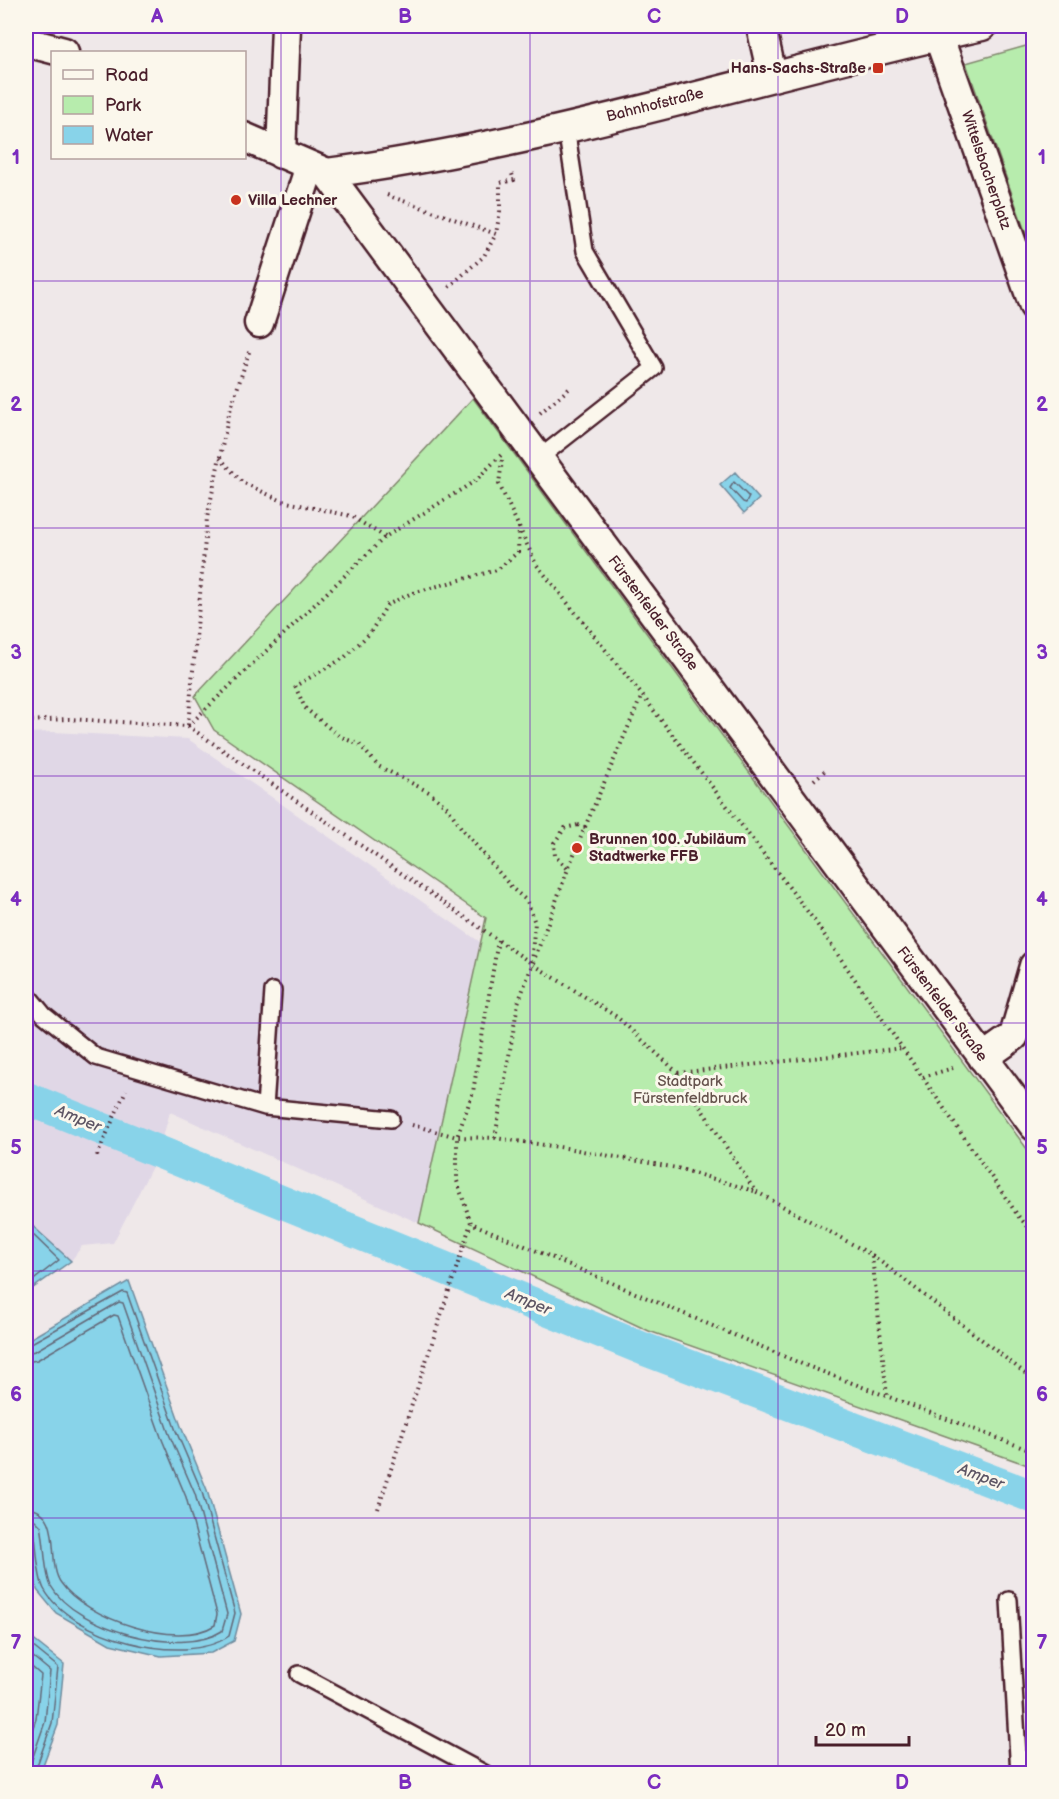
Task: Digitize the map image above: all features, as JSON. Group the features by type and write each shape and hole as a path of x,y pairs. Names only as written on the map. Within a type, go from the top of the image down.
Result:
{"street":[{"path":"281,154 286,26"},
{"path":"761,26 772,75"},
{"name":"Bahnhofstraße","path":"318,169 401,163 566,128 772,75 982,26"},
{"name":"Wittelsbacherplatz","path":"938,35 1034,306"},
{"path":"26,42 60,51"},
{"path":"246,137 318,169 259,323"},
{"name":"Fürstenfelder Straße","path":"318,169 522,435 1034,1126"},
{"path":"983,1059 1014,1036 1034,966"}],"lane":[{"path":"538,459 654,368 585,251 566,128"},
{"path":"265,1107 273,991"},
{"path":"26,993 45,1015 96,1057 265,1107 391,1119"},
{"path":"1009,1600 1018,1773"},
{"path":"299,1674 486,1773"}],"path":[{"path":"425,306 484,256 496,234 500,211 500,183 514,180"},
{"path":"410,203 496,234"},
{"path":"188,726 207,518 229,414 259,323"},
{"path":"522,435 540,412 570,388"},
{"path":"188,726 385,537 475,481 504,452 499,484 536,564 642,695 814,920 1019,1217 1034,1233"},
{"path":"220,458 242,482 282,501 351,516 385,537"},
{"path":"519,524 518,552 497,570 412,593 387,605 370,633 344,658 295,686 305,708 339,736 360,745 378,766 429,792 448,808 462,829 506,881 527,901 535,923 531,963"},
{"path":"495,1138 518,1004 531,963 585,827 642,695"},
{"path":"26,721 69,719 188,726 531,963 617,1017 678,1073 755,1191"},
{"path":"568,869 555,856 554,843 565,828 578,825 585,827"},
{"path":"378,1509 471,1223 457,1181 457,1137 473,1092 498,940"},
{"path":"678,1073 903,1048"},
{"path":"97,1156 117,1110"},
{"path":"391,1119 457,1137 495,1138 677,1168 755,1191 872,1255 1034,1380"},
{"path":"471,1223 802,1364 1034,1452"},
{"path":"872,1255 886,1396"}],"shaded area":[{"path":"53,732 188,739 480,942 419,1223 170,1112 158,1155 113,1243 82,1246 71,1261 26,1220 26,733"}],"green space":[{"path":"1034,44 1033,254 966,63"},
{"name":"Stadtpark Fürstenfeldbruck","path":"473,398 1033,1157 1033,1467 649,1331 419,1223 486,918 214,730 195,696"}],"water":[{"path":"735,472 759,499 744,513 720,485"},
{"path":"26,1220 71,1261 26,1293"},
{"path":"129,1281 182,1429 207,1490 241,1614 234,1641 211,1653 161,1656 110,1644 56,1613 37,1590 26,1513 26,1341"},
{"path":"26,1634 64,1664 58,1725 40,1773 26,1773"}],"waterway":[{"name":"Amper","path":"26,1098 644,1349 1034,1497"}],"place":[{"name":"Hans-Sachs-Straße","path":"878,68"},
{"name":"Villa Lechner","path":"236,200"},
{"name":"Brunnen 100. Jubiläum Stadtwerke FFB","path":"577,848"}]}
